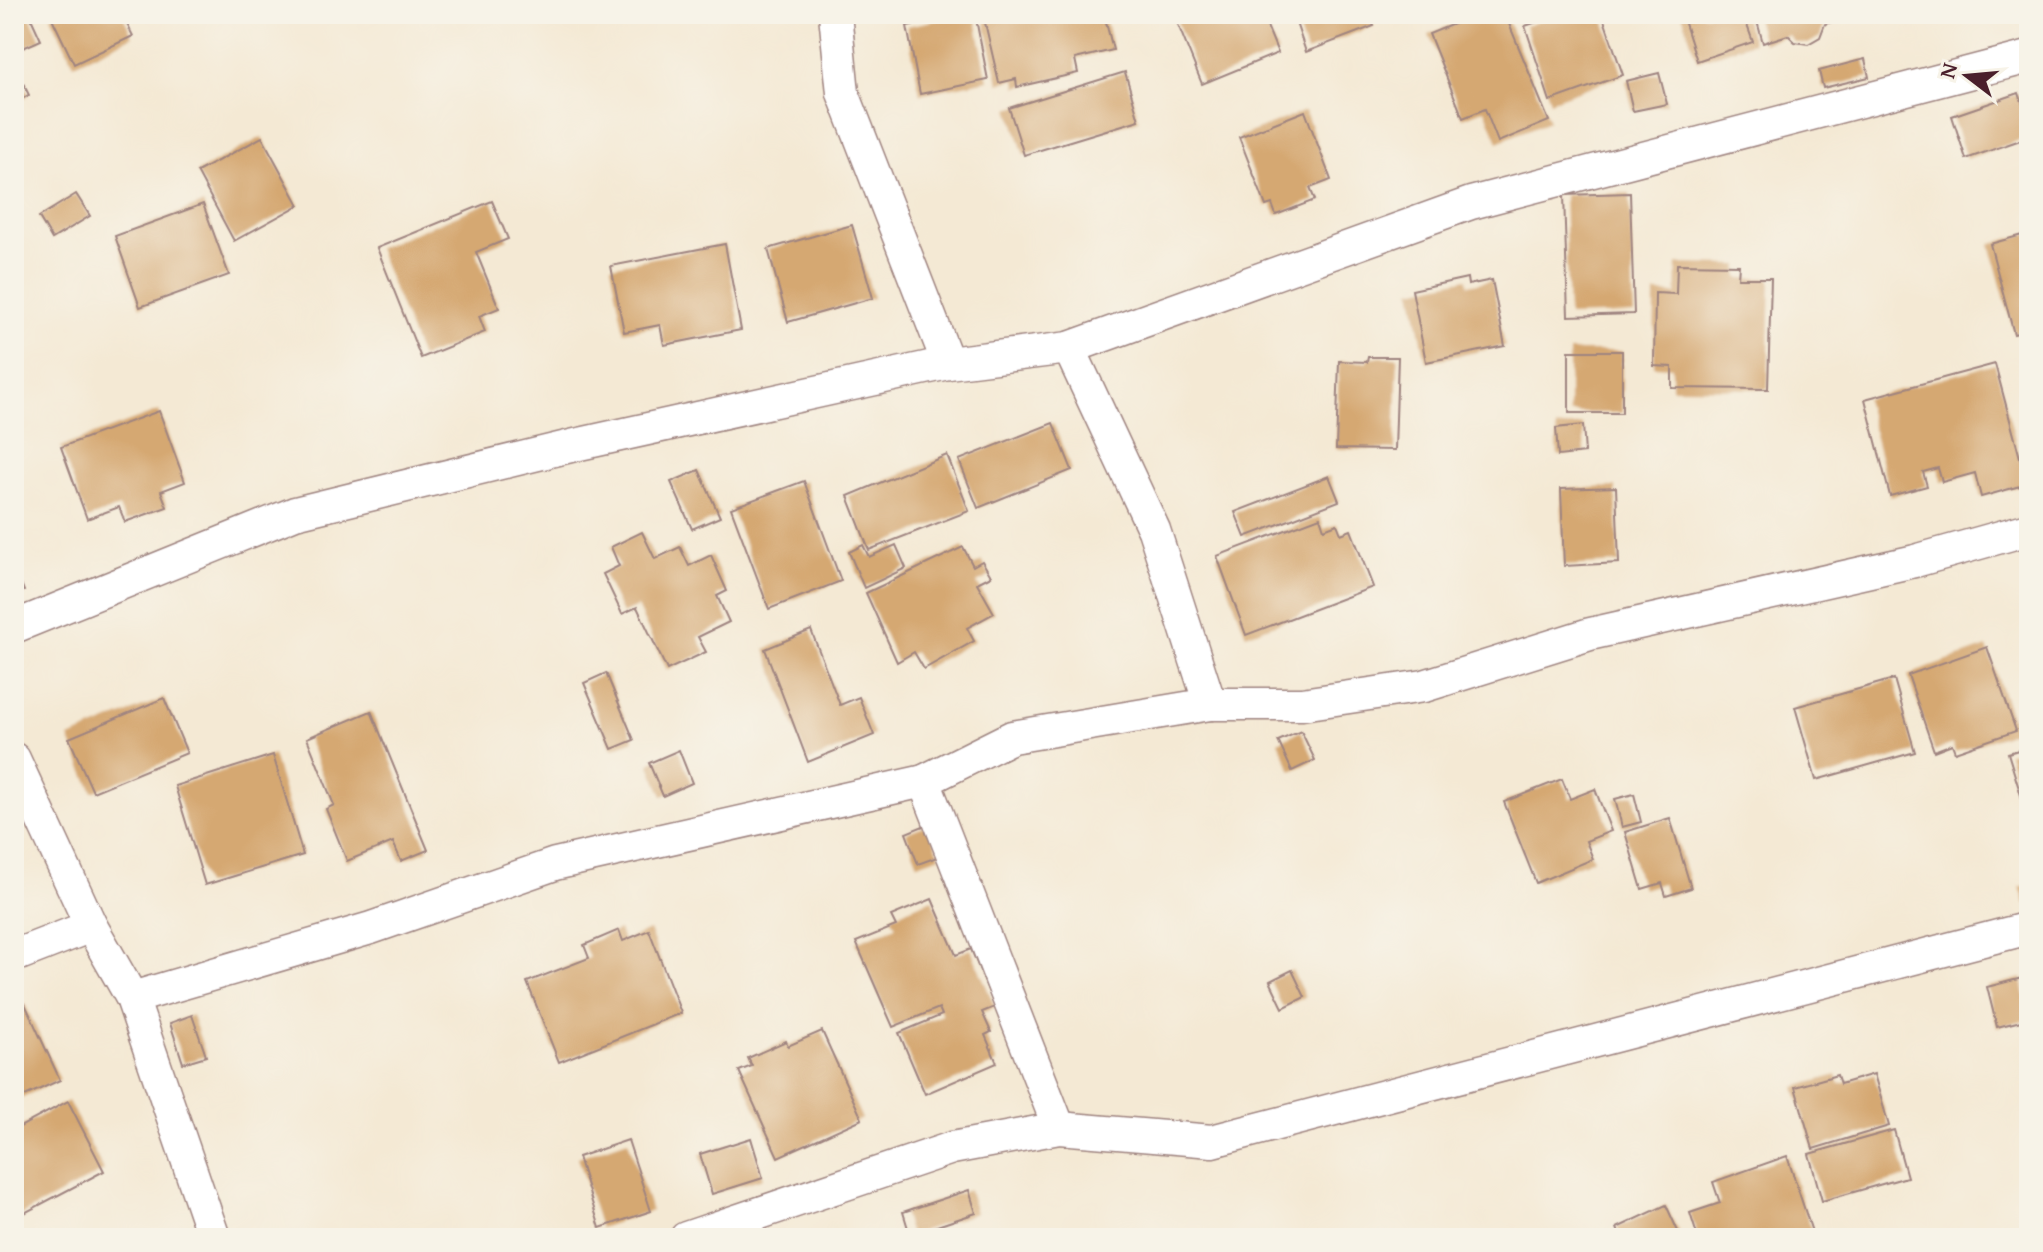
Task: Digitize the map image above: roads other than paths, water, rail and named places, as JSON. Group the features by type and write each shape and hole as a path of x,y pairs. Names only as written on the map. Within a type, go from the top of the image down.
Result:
{"street":[{"path":"835,14 843,93 948,363"},
{"path":"14,627 295,513 575,445 948,363 1069,348 1471,203 2029,57"},
{"path":"1069,348 1154,530 1210,704"},
{"path":"132,998 371,928 555,864 924,781 1012,737 1210,704 1302,704 1424,686 1590,634 1915,561 2029,529"},
{"path":"14,759 91,926 132,998 214,1238"},
{"path":"924,781 1059,1128"},
{"path":"14,956 91,926"},
{"path":"686,1238 952,1148 1059,1128 1212,1141 2029,928"}]}
